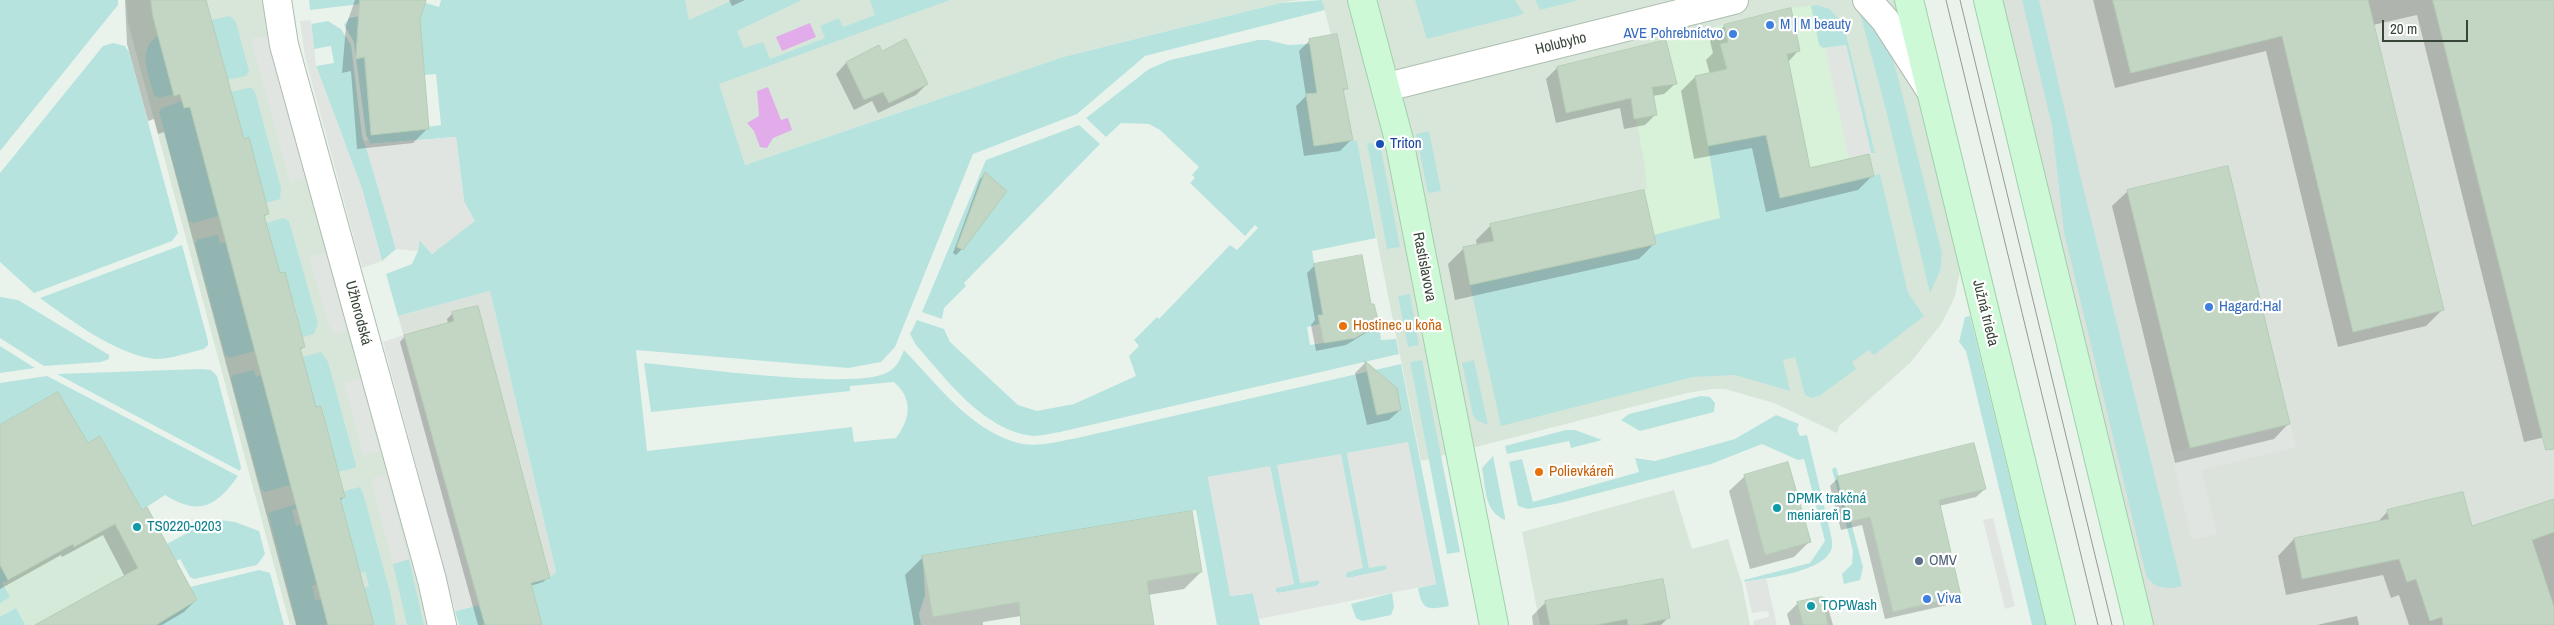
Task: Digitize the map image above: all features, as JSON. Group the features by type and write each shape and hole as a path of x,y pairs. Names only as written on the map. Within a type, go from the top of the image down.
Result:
{"street":[{"name":"Užhorodská","path":"277,0 284,46 432,580 442,625"},
{"name":"Rastislavova","path":"1362,0 1386,87 1405,169 1494,625"},
{"name":"Holubyho","path":"1386,87 1734,0"},
{"path":"1867,0 1885,20 1931,90"},
{"name":"Južná trieda","path":"1909,0 2061,625"},
{"path":"1988,0 2139,625"}],"shaded area":[{"path":"0,0 118,0 118,5 0,151"},
{"path":"126,0 277,0 442,625 290,625 128,23"},
{"path":"309,0 368,0 361,4 310,10"},
{"path":"416,0 439,7 441,0 685,0 689,20 733,0 802,0 737,31 744,48 763,42 770,59 825,38 820,26 839,18 843,27 875,15 870,0 950,0 719,84 745,165 1063,57 1280,3 1322,0 1325,10 1145,56 1077,114 973,154 895,347 881,362 848,368 636,350 647,451 852,427 854,442 896,438 905,423 908,409 904,395 894,382 850,386 850,391 651,412 644,363 770,376 841,379 868,378 890,371 904,350 943,392 972,419 1005,439 1036,445 1077,438 1401,364 1449,606 1427,607 1420,596 1418,588 1436,584 1407,443 1347,453 1369,567 1385,565 1387,567 1386,570 1348,578 1345,576 1347,572 1363,568 1300,583 1318,580 1320,582 1317,586 1279,593 1276,592 1275,588 1293,584 1270,467 1208,477 1231,596 1253,593 1260,625 1217,625 1196,510 923,556 925,595 919,614 921,625 542,625 533,592 524,585 550,577 556,572 490,291 398,316 386,274 412,264 418,251 419,240 433,254 464,201 456,137 370,144 366,134 354,42 344,25 349,18 360,16 371,135 441,125 436,74 425,75"},
{"path":"588,0 1300,0 1280,3 1063,57 745,165"},
{"path":"1322,0 1909,0 1961,266 1955,296 1942,323 1910,363 1839,426 1837,433 1774,403 1725,389 1712,389 1687,393 1421,461 1357,140 1314,146 1306,94 1317,92 1309,39 1331,35"},
{"path":"1415,0 1515,0 1524,14 1427,39"},
{"path":"1535,0 1579,0 1540,10"},
{"path":"1988,0 2554,0 2554,625 2139,625"},
{"path":"2022,0 2039,0 2081,179 2182,586 2166,588 2157,586 2146,575 2064,232 2052,126"},
{"path":"1817,5 1830,9 1844,25 1875,153 1869,154 1874,176 1780,198 1780,203 1654,235 1644,190 1647,189 1644,161 1623,50 1791,8"},
{"path":"1817,5 1830,9 1844,25 1875,153 1871,153 1846,45 1823,48 1819,45 1811,6"},
{"path":"1858,6 1886,39 1896,70 1942,253 1940,271 1930,293 1886,110"},
{"path":"230,16 236,22 249,71 246,76 227,80 211,20"},
{"path":"311,20 316,66 362,189 382,261 362,268 305,57 300,21"},
{"path":"328,21 341,29 351,45 362,136 376,176 396,249 382,261 362,189 316,66 334,63 331,46 314,49 311,24"},
{"path":"810,23 816,37 782,51 776,37"},
{"path":"158,36 174,94 159,98 154,95 146,63 147,48 151,41"},
{"path":"267,36 305,178 290,182 251,39"},
{"path":"1258,40 1268,40 1288,45 1310,44 1317,93 1306,94 1314,146 1357,140 1376,238 1312,251 1323,315 1318,316 1320,324 1307,327 1310,345 1355,338 1379,324 1381,340 1396,339 1399,354 1040,436 1015,432 982,414 953,387 916,345 910,334 917,320 944,329 950,342 1018,405 1037,411 1074,404 1136,376 1129,356 1139,346 1134,340 1157,317 1159,319 1230,245 1237,250 1258,228 1255,225 1245,236 1190,183 1195,178 1192,175 1199,167 1160,130 1149,124 1121,123 1106,137 1086,118 1149,69 1170,60"},
{"path":"113,43 125,46 129,52 178,233 172,241 34,293 0,262 0,173 103,46"},
{"path":"1846,45 1871,153 1849,159 1825,48"},
{"path":"768,87 781,120 788,118 792,130 773,138 767,148 760,147 754,131 747,123 759,116 757,91"},
{"path":"252,88 255,92 281,188 280,199 266,203 248,137 244,139 231,92"},
{"path":"182,101 184,108 190,107 218,216 194,223 189,221 159,112 162,108"},
{"path":"1763,116 1780,198 1880,174 1908,293 1924,316 1874,355 1869,350 1852,362 1856,369 1819,396 1812,398 1805,395 1795,357 1783,360 1790,391 1735,375 1693,377 1501,426 1470,285 1656,245 1654,235 1720,218 1708,146"},
{"path":"1079,125 1100,144 964,283 966,286 944,308 942,319 922,312 986,160"},
{"path":"1429,131 1441,191 1428,193 1416,134"},
{"path":"456,137 464,201 475,221 432,254 419,240 418,251 396,249 364,141 369,140 370,144"},
{"path":"1367,143 1380,144 1400,247 1387,249"},
{"path":"283,218 289,221 318,323 314,334 303,337 301,331 296,332 292,319 298,317 294,302 288,303 267,223"},
{"path":"218,235 220,243 225,242 254,351 230,358 225,355 195,244 198,239"},
{"path":"182,245 208,341 208,345 204,349 160,359 140,356 109,344 40,298"},
{"path":"326,253 347,331 336,334 328,323 309,256"},
{"path":"490,291 556,572 533,592 542,625 485,625 398,316"},
{"path":"1410,294 1419,345 1408,347 1398,296"},
{"path":"0,297 18,300 109,355 109,359 101,362 44,366 0,338"},
{"path":"1970,316 2046,625 2032,625 1966,351 1959,342 1965,317"},
{"path":"404,335 479,605 455,611 383,342"},
{"path":"0,346 35,368 0,373"},
{"path":"321,352 328,362 356,465 355,468 338,472 322,406 316,407 302,357"},
{"path":"1422,360 1460,552 1447,554 1410,362"},
{"path":"1474,360 1488,425 1476,420 1473,415 1462,363"},
{"path":"211,370 217,376 241,467 240,471 57,374"},
{"path":"254,370 256,377 261,375 290,485 265,492 261,489 231,379 233,375"},
{"path":"47,376 238,476 222,495 206,505 188,505 165,495 142,510 101,437 88,443 58,392 0,425 0,383"},
{"path":"360,378 380,451 363,455 344,383"},
{"path":"58,392 88,443 100,436 142,510 147,507 191,589 282,625 0,625 0,425"},
{"path":"1701,396 1710,397 1715,403 1714,412 1640,431 1621,420 1629,414"},
{"path":"1776,415 1799,424 1797,429 1800,436 1807,435 1831,537 1832,547 1828,556 1808,568 1767,578 1745,582 1744,580 1810,563 1825,541 1804,459 1798,460 1762,444 1711,464 1560,503 1528,509 1518,506 1509,462 1522,459 1533,502 1639,472 1635,458 1655,461 1735,439"},
{"path":"2290,424 2296,447 2201,470 2217,534 2192,540 2171,453"},
{"path":"1566,430 1575,430 1602,440 1571,448 1569,441 1507,454 1505,446"},
{"path":"1408,442 1436,584 1259,619 1253,593 1230,596 1208,477 1270,466 1294,584 1276,588 1276,592 1279,593 1317,586 1320,582 1318,580 1300,583 1277,465 1341,454 1363,568 1347,572 1345,576 1348,578 1386,570 1387,567 1385,565 1369,568 1347,453"},
{"path":"1493,456 1505,520 1493,511 1485,491 1482,468"},
{"path":"1836,467 1863,567 1860,580 1844,584 1842,574 1852,564 1853,551 1832,469"},
{"path":"386,475 409,559 393,564 372,484 374,478"},
{"path":"360,487 391,596 396,625 374,625 364,588 369,586 365,572 360,573 340,498 345,497 344,491"},
{"path":"1674,490 1692,549 1728,539 1742,584 1750,625 1540,625 1522,532"},
{"path":"296,504 297,508 292,510 296,526 301,525 317,584 312,586 315,600 321,599 328,625 297,625 268,513"},
{"path":"1993,518 2015,606 2005,609 1983,520"},
{"path":"209,521 235,522 259,531 265,554 257,565 194,579 190,577 180,559 176,561 167,544"},
{"path":"409,559 424,625 407,625 393,564"},
{"path":"0,565 8,580 2,583 10,597 0,603"},
{"path":"259,570 270,573 284,625 156,625 197,600 190,587"},
{"path":"1766,578 1777,625 1754,625 1753,621 1768,617 1769,614 1767,611 1752,613 1745,582"},
{"path":"1392,593 1394,607 1391,615 1362,621 1356,618 1351,604"},
{"path":"479,605 485,625 459,625 455,611"},
{"path":"16,608 25,625 0,625 0,617"}],"building":[{"path":"151,0 206,0 244,139 249,137 269,214 264,215 280,273 285,272 305,347 300,348 316,407 321,406 345,497 340,498 374,625 328,625 190,107 184,108 180,94 174,96 153,17"},
{"path":"360,0 426,0 420,20 429,129 371,135 365,57 356,59"},
{"path":"2113,0 2368,0 2444,310 2353,332 2282,36 2131,73"},
{"path":"2433,0 2554,0 2554,449 2546,450"},
{"path":"1791,8 1800,51 1787,54 1810,168 1869,154 1874,176 1780,198 1766,135 1708,146 1695,76 1727,69 1720,44 1728,42 1724,25"},
{"path":"1337,34 1348,89 1343,89 1353,140 1314,146 1306,94 1317,93 1309,39"},
{"path":"906,39 928,84 889,103 883,92 864,100 846,62 879,45 882,51"},
{"path":"1666,40 1677,84 1652,87 1657,115 1634,119 1631,98 1566,113 1557,67"},
{"name":"Hagard:Hal","path":"2228,166 2290,424 2190,448 2127,190"},
{"path":"985,172 1007,191 963,250 957,247"},
{"path":"1644,190 1656,244 1470,285 1463,247 1494,241 1490,224"},
{"path":"1362,255 1371,304 1374,304 1379,324 1355,338 1324,343 1318,315 1323,315 1314,264"},
{"path":"478,306 550,578 531,583 542,625 485,625 404,335 454,321 452,312"},
{"path":"1365,361 1397,388 1401,410 1377,415"},
{"path":"58,392 88,443 100,436 142,510 147,507 197,600 156,625 35,625 138,568 115,524 74,547 73,544 8,580 0,565 0,425"},
{"path":"1974,443 1986,489 1939,500 1961,596 1893,612 1870,517 1849,522 1837,477"},
{"name":"DPMK trakčná meniareň B","path":"1788,462 1811,542 1765,555 1744,475"},
{"path":"2463,492 2472,526 2554,499 2554,532 2532,540 2554,607 2554,625 2443,625 2442,617 2430,621 2416,579 2407,582 2399,559 2302,579 2294,538 2389,519 2387,510"},
{"path":"1192,511 1202,572 1147,581 1154,625 1021,625 1019,602 933,617 922,556"},
{"path":"1663,579 1670,618 1640,625 1628,625 1627,619 1596,625 1550,625 1545,601"},
{"name":"TOPWash","path":"1822,597 1828,625 1803,625 1797,602"}],"tram line":[{"path":"1946,0 2098,625"},
{"path":"1960,0 2112,625"}],"place":[{"name":"M | M beauty","path":"1770,25"},
{"name":"AVE Pohrebníctvo","path":"1733,34"},
{"name":"Triton","path":"1380,144"},
{"name":"Hagard:Hal","path":"2209,307"},
{"name":"Hostinec u koňa","path":"1343,326"},
{"name":"Polievkáreň","path":"1539,472"},
{"name":"DPMK trakčná meniareň B","path":"1777,508"},
{"name":"TS0220-0203","path":"137,527"},
{"name":"OMV","path":"1919,561"},
{"name":"Viva","path":"1927,599"},
{"name":"TOPWash","path":"1811,606"}]}
